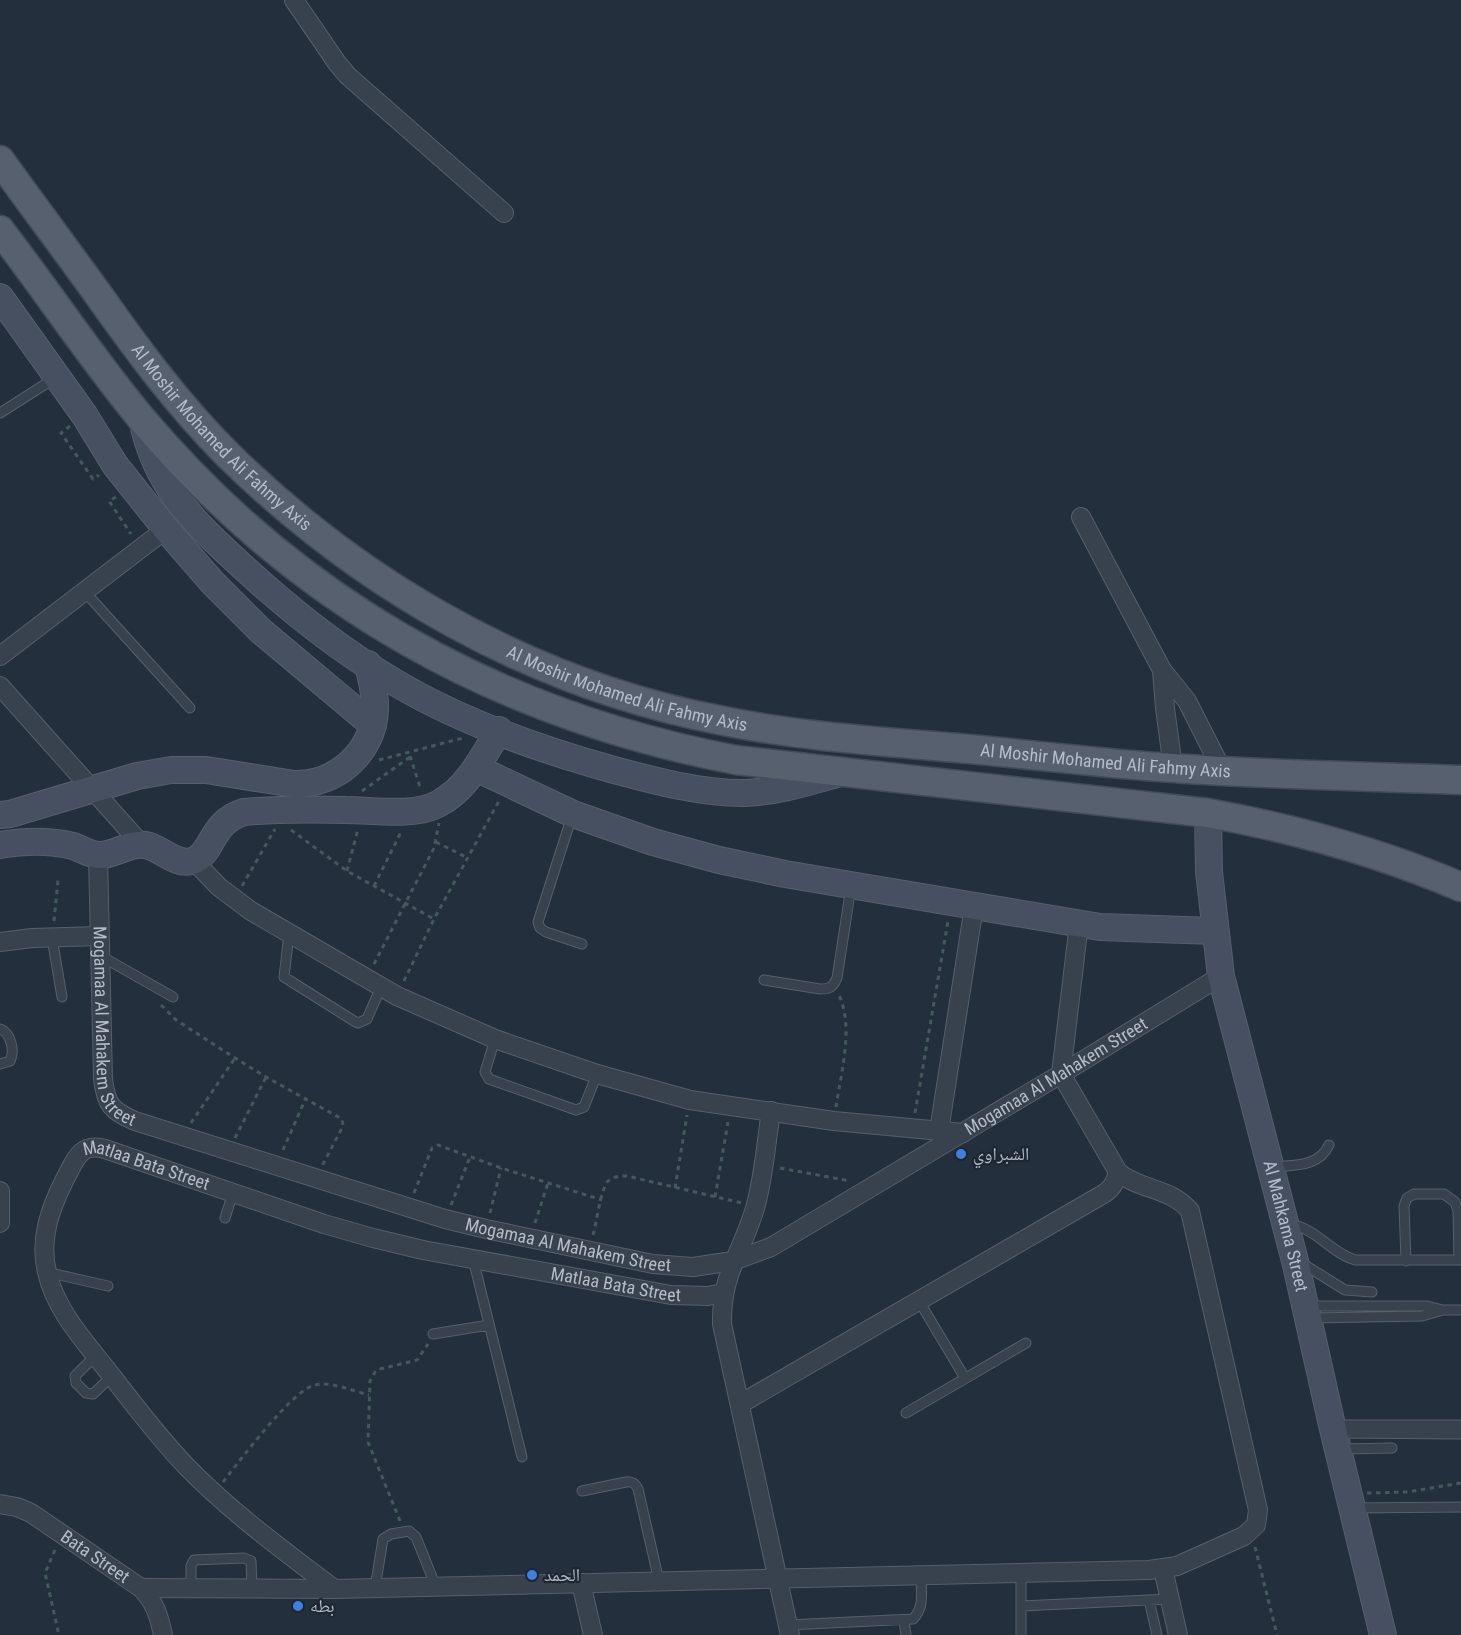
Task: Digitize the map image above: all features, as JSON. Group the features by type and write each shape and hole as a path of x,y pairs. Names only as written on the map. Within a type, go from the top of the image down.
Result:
{"main road":[{"name":"Al Moshir Mohamed Ali Fahmy Axis","path":"0,160 158,378 226,453 293,514 341,552 419,604 502,648 589,685 643,702 720,721 810,734 1173,768 1461,780"},
{"path":"0,230 142,419 210,494 268,546 329,592 436,658 523,699 651,742 735,760 1208,813 1264,823 1319,836 1383,856 1461,887"}],"street":[{"path":"294,0 348,76 504,213"},
{"path":"0,297 57,376 115,465 212,582 261,631 373,725"},
{"path":"142,419 146,441 154,461 176,499 214,540 262,585 313,627 422,697 548,749 612,769 676,784 742,793 787,788 840,773"},
{"path":"1081,517 1162,670 1187,701 1222,770"},
{"path":"0,656 166,529"},
{"path":"368,664 374,695 373,725 367,742 356,757 335,775 309,784 189,769 154,772 5,815 8,843 60,843 98,855 129,846 142,845 153,847 180,861 194,861 205,852 218,829 229,818 244,812 281,813 425,808 451,795 476,768 499,730"},
{"path":"1162,670 1173,768"},
{"path":"4,698 142,845"},
{"path":"476,768 573,814 654,842 719,860 785,874 1079,923 1121,928 1215,931"},
{"path":"281,782 281,813"},
{"name":"Al Mahkama Street","path":"1208,813 1209,872 1221,976 1308,1312 1334,1436 1383,1635"},
{"name":"Mogamaa Al Mahakem Street","path":"98,855 103,1079 105,1098 117,1113 135,1121 445,1219 486,1230 653,1264 693,1267 733,1261 771,1247 1221,976"},
{"path":"194,861 234,900 289,934 382,987 495,1039 597,1074 690,1100 834,1120 963,1133"},
{"path":"939,1131 963,904"},
{"path":"141,1588 334,1589 1163,1569 1190,1561 1251,1531 1258,1517 1258,1510 1190,1211 1182,1201 1127,1180 1118,1172 1061,1074 1079,923"},
{"path":"0,942 99,936"},
{"path":"771,1111 755,1207 723,1293 722,1324 789,1630"},
{"name":"Matlaa Bata Street","path":"334,1589 214,1493 160,1437 58,1304 46,1272 44,1238 52,1205 77,1156 85,1149 95,1146 105,1149 324,1224 373,1238 473,1259 671,1295 708,1296 723,1293"},
{"path":"740,1404 1109,1191 1118,1172"},
{"path":"0,1191 0,1222"},
{"name":"Bata Street","path":"0,1504 17,1507 31,1513 141,1588 151,1598 157,1610 164,1635"},
{"path":"1163,1569 1178,1635"},
{"path":"581,1583 593,1635"}],"lane":[{"path":"0,413 57,376"},
{"path":"85,591 190,708"},
{"path":"573,814 538,922 540,928 546,932 582,944"},
{"path":"764,980 820,989 828,989 834,985 852,885"},
{"path":"289,934 284,977 354,1022 358,1023 367,1019 382,987"},
{"path":"52,938 62,997"},
{"path":"99,955 173,997"},
{"path":"0,1029 8,1034 12,1054 10,1061 0,1064"},
{"path":"495,1039 485,1072 489,1080 576,1110 584,1107 597,1074"},
{"path":"1271,1168 1312,1162 1323,1155 1329,1145"},
{"path":"225,1218 233,1193"},
{"path":"1285,1224 1312,1231 1332,1249 1347,1257 1363,1260 1406,1261 1460,1260 1458,1211 1455,1202 1444,1194 1418,1194 1407,1198 1404,1206 1406,1261"},
{"path":"473,1259 522,1457"},
{"path":"1295,1260 1345,1290 1372,1292"},
{"path":"46,1272 108,1286"},
{"path":"919,1301 965,1378"},
{"path":"1308,1312 1422,1316 1443,1310 1461,1310"},
{"path":"433,1334 489,1325"},
{"path":"906,1413 1026,1343"},
{"path":"96,1355 75,1376 76,1383 86,1393 93,1394 112,1376"},
{"path":"1334,1436 1461,1425"},
{"path":"1334,1436 1461,1434"},
{"path":"1334,1436 1392,1448"},
{"path":"582,1491 626,1482 636,1484 659,1581"},
{"path":"1350,1501 1461,1507"},
{"path":"375,1588 383,1539 391,1534 405,1531 409,1531 416,1537 436,1587"},
{"path":"192,1588 191,1566 194,1560 244,1558 251,1561 252,1588"},
{"path":"1021,1574 1021,1635"},
{"path":"789,1630 913,1619 919,1613 922,1604 921,1575"},
{"path":"1021,1606 1170,1599"},
{"path":"1149,1600 1156,1635"},
{"path":"904,1621 906,1635"}],"path":[{"path":"132,487 109,501 141,548"},
{"path":"377,760 410,755 464,738"},
{"path":"382,987 406,903 436,842 439,827 425,808 410,755"},
{"path":"336,810 410,755"},
{"path":"382,987 434,919 508,784"},
{"path":"374,886 425,808"},
{"path":"347,871 364,810"},
{"path":"281,813 291,831 299,838 347,871 434,919"},
{"path":"234,900 281,813"},
{"path":"436,842 468,858"},
{"path":"52,938 58,880"},
{"path":"912,1128 963,904"},
{"path":"153,985 157,999 170,1015 266,1077 340,1117 343,1123 316,1178"},
{"path":"834,985 842,1001 846,1018 846,1035 834,1120"},
{"path":"183,1135 235,1058"},
{"path":"229,1150 266,1077"},
{"path":"276,1165 305,1100"},
{"path":"675,1188 690,1100"},
{"path":"715,1197 731,1107"},
{"path":"408,1208 435,1146 441,1145 501,1168 602,1200"},
{"path":"445,1219 470,1157"},
{"path":"763,1165 875,1185"},
{"path":"486,1230 501,1168"},
{"path":"590,1251 605,1187 609,1180 618,1176 755,1207"},
{"path":"530,1239 548,1183"},
{"path":"405,1531 370,1450 367,1433 370,1382 375,1372 417,1360 433,1334"},
{"path":"214,1493 263,1432 307,1388 323,1384 369,1395"},
{"path":"1350,1501 1461,1483"},
{"path":"1251,1531 1277,1635"},
{"path":"59,1635 45,1573 64,1535"}],"place":[{"name":"الشبراوي","path":"961,1154"},
{"name":"الحمد","path":"532,1575"},
{"name":"بطه","path":"298,1606"}]}
